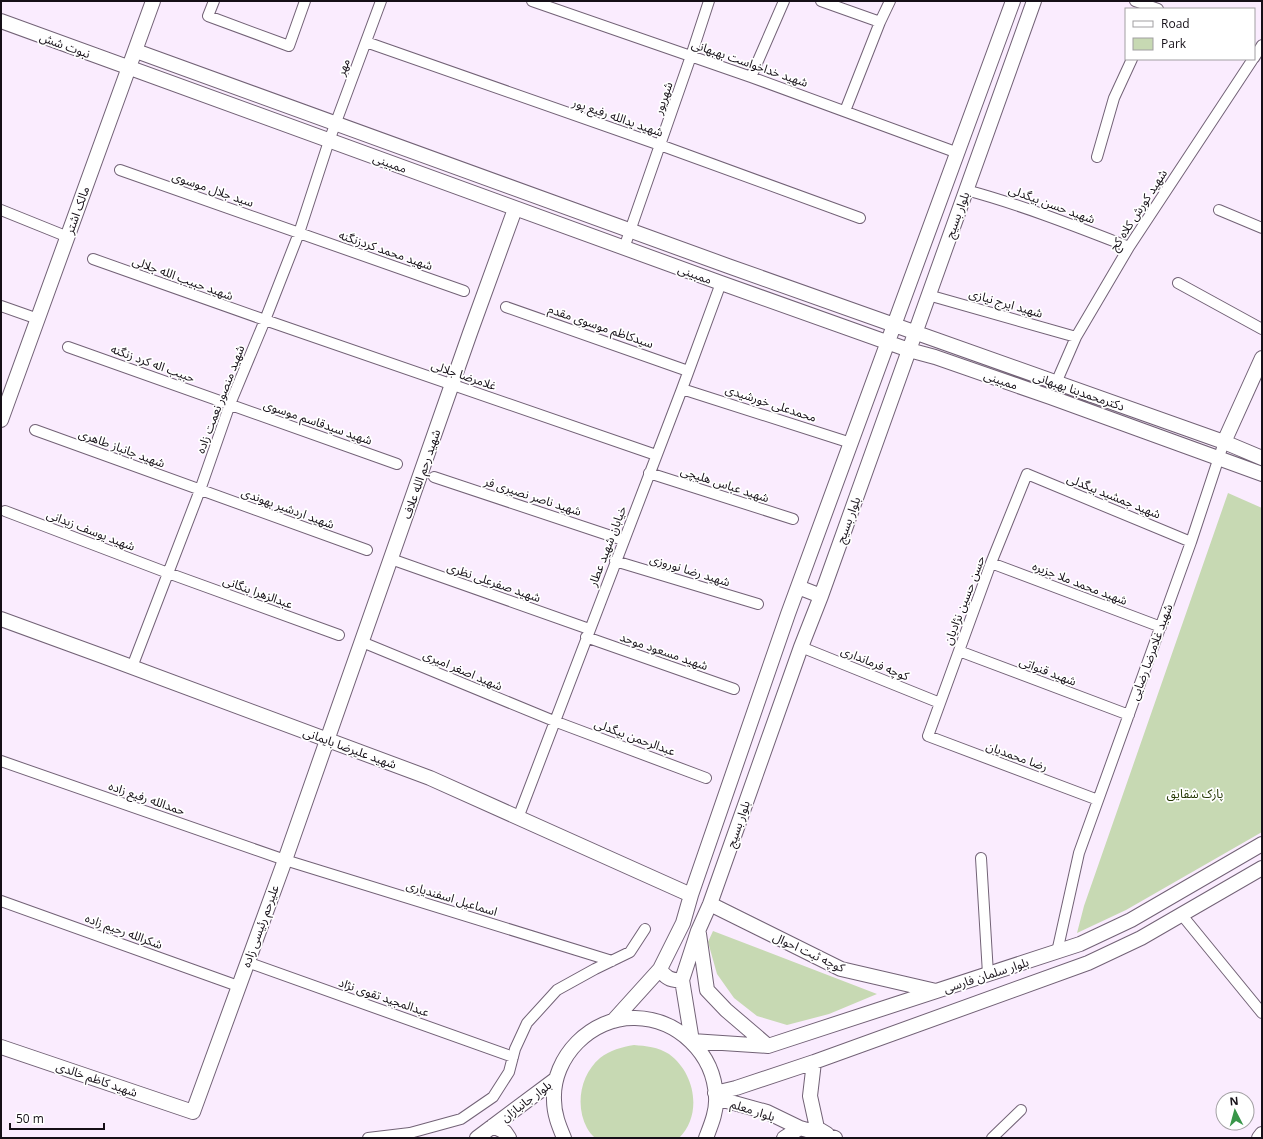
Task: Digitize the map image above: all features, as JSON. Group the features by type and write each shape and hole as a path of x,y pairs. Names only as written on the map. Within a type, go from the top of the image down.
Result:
{"street":[{"name":"مالک اشتر","path":"1,419 154,1"},
{"path":"214,1 208,16 289,46 305,1"},
{"name":"مهر","path":"330,141 381,1"},
{"name":"شهید خداخواست بهبهانی","path":"532,1 751,77 958,153"},
{"name":"شهریور","path":"624,248 709,1"},
{"path":"751,77 784,1"},
{"path":"821,1 880,22"},
{"path":"845,111 880,22 890,1"},
{"name":"بلوار بسیج","path":"613,1021 660,969 683,923 691,894 798,587 1013,1"},
{"name":"بلوار بسیج","path":"692,1041 682,980 698,931 710,904 1034,1"},
{"path":"1135,1 1157,7"},
{"name":"نبوت شش","path":"1,21 129,68"},
{"name":"شهید یدالله رفیع پور","path":"366,42 660,145 860,218"},
{"name":"ممبینی","path":"136,51 895,325"},
{"path":"1097,157 1114,98 1132,60"},
{"name":"شهید کورش کلاه کج","path":"1056,383 1076,337 1128,246 1252,60"},
{"name":"ممبینی","path":"129,68 721,283 910,350 1050,397 1262,474"},
{"name":"شهید منصور نعمت زاده","path":"132,666 200,490 230,404 265,320 298,233 330,141"},
{"name":"سید جلال موسوی","path":"120,170 298,233"},
{"name":"شهید حسن بیگدلی","path":"966,190 1006,201 1128,246"},
{"name":"شهید رحم الله علاف","path":"328,739 515,209"},
{"path":"1,210 68,237"},
{"path":"1219,210 1262,228"},
{"name":"شهید محمد کردزنگنه","path":"298,233 464,290"},
{"name":"شهید حبیب الله جلالی","path":"93,259 265,320"},
{"name":"خیابان شهید عطار","path":"518,818 721,283"},
{"path":"1178,283 1262,330"},
{"name":"شهید ایرج نیازی","path":"928,295 1076,337"},
{"path":"1,306 38,319"},
{"name":"سیدکاظم موسوی مقدم","path":"506,306 688,371"},
{"name":"غلامرضا جلالی","path":"265,320 656,455"},
{"name":"دکترمحمدبنا بهبهانی","path":"895,325 1224,442 1262,458"},
{"name":"حبیب اله کرد زنگنه","path":"68,347 230,404"},
{"name":"شهید غلامرضا رضایی","path":"1057,952 1079,853 1191,542 1224,442 1262,358"},
{"name":"محمدعلی خورشیدی","path":"682,389 851,443"},
{"name":"شهید سیدقاسم موسوی","path":"230,404 398,464"},
{"name":"شهید جانباز طاهری","path":"35,430 200,490"},
{"name":"شهید عباس هلیچی","path":"649,473 793,520"},
{"name":"شهید جمشید بیگدلی","path":"1027,474 1191,542"},
{"name":"حسن حسین نژادیان","path":"928,736 991,563 1027,474"},
{"name":"شهید ناصر نصیری فر","path":"434,477 623,540"},
{"name":"شهید اردشیر بهوندی","path":"200,490 367,550"},
{"name":"شهید یوسف زیدانی","path":"5,511 168,573"},
{"name":"شهید صفرعلی نظری","path":"391,559 588,633"},
{"name":"شهید رضا نوروزی","path":"615,561 758,604"},
{"name":"شهید محمد ملا جزیره","path":"991,563 1160,627"},
{"name":"عبدالزهرا بنگانی","path":"168,573 339,635"},
{"path":"798,587 821,596"},
{"name":"شهید علیرضا بایمانی","path":"1,619 132,666 430,778 691,894"},
{"name":"شهید مسعود موحد","path":"588,633 734,689"},
{"name":"شهید اصغر امیری","path":"362,642 554,722"},
{"name":"کوچه فرمانداری","path":"801,647 940,703"},
{"name":"شهید قنواتی","path":"959,651 1129,715"},
{"name":"عبدالرحمن بیگدلی","path":"554,722 706,778"},
{"name":"رضا محمدیان","path":"928,736 1098,800"},
{"name":"علیرحم رئیسی زاده","path":"193,1112 328,739"},
{"name":"حمدالله رفیع زاده","path":"1,762 285,860"},
{"name":"بلوار سلمان فارسی","path":"692,1041 768,1046 1057,952 1080,944 1131,920 1262,844"},
{"path":"981,858 988,974"},
{"name":"اسماعیل اسفندیاری","path":"285,860 612,961"},
{"name":"بلوار سلمان فارسی","path":"716,1095 814,1062 1088,963 1140,938 1262,868"},
{"name":"شکرالله رحیم زاده","path":"1,901 238,986"},
{"name":"کوچه ثبت احوال","path":"710,904 841,969 936,991"},
{"path":"1181,914 1262,1013"},
{"path":"368,1138 410,1133 461,1119 493,1097 509,1072 515,1049 527,1023 557,990 630,952 645,929"},
{"path":"698,931 707,990 726,1010 768,1046"},
{"name":"عبدالمجید تقوی نژاد","path":"247,962 513,1057"},
{"path":"660,969 670,979 682,980"},
{"path":"564,1138 556,1120 554,1107 556,1078 564,1059 577,1042 594,1029 613,1021 634,1018 655,1020 675,1028 692,1041 705,1058 713,1077 716,1095 713,1119 706,1138"},
{"name":"شهید کاظم خالدی","path":"1,1047 193,1112"},
{"path":"814,1062 810,1096 817,1128 835,1138"},
{"name":"بلوار جانبازان","path":"477,1138 556,1078"},
{"name":"بلوار معلم","path":"716,1095 767,1112 800,1128 835,1138"},
{"path":"992,1138 1020,1110"},
{"path":"493,1126 505,1132 509,1138"},
{"path":"784,1138 800,1128"},
{"path":"1259,1138 1262,1134"}],"green space":[{"name":"پارک شقایق","path":"1228,493 1262,508 1262,832 1126,910 1077,933 1084,906"},
{"path":"713,931 877,994 829,1014 787,1025 757,1016 734,998 717,974 708,942"},
{"path":"634,1045 652,1047 669,1054 678,1062 685,1072 693,1094 693,1106 687,1128 679,1138 595,1138 587,1128 581,1110 581,1101 584,1082 588,1073 593,1065 604,1055 616,1049"}]}
